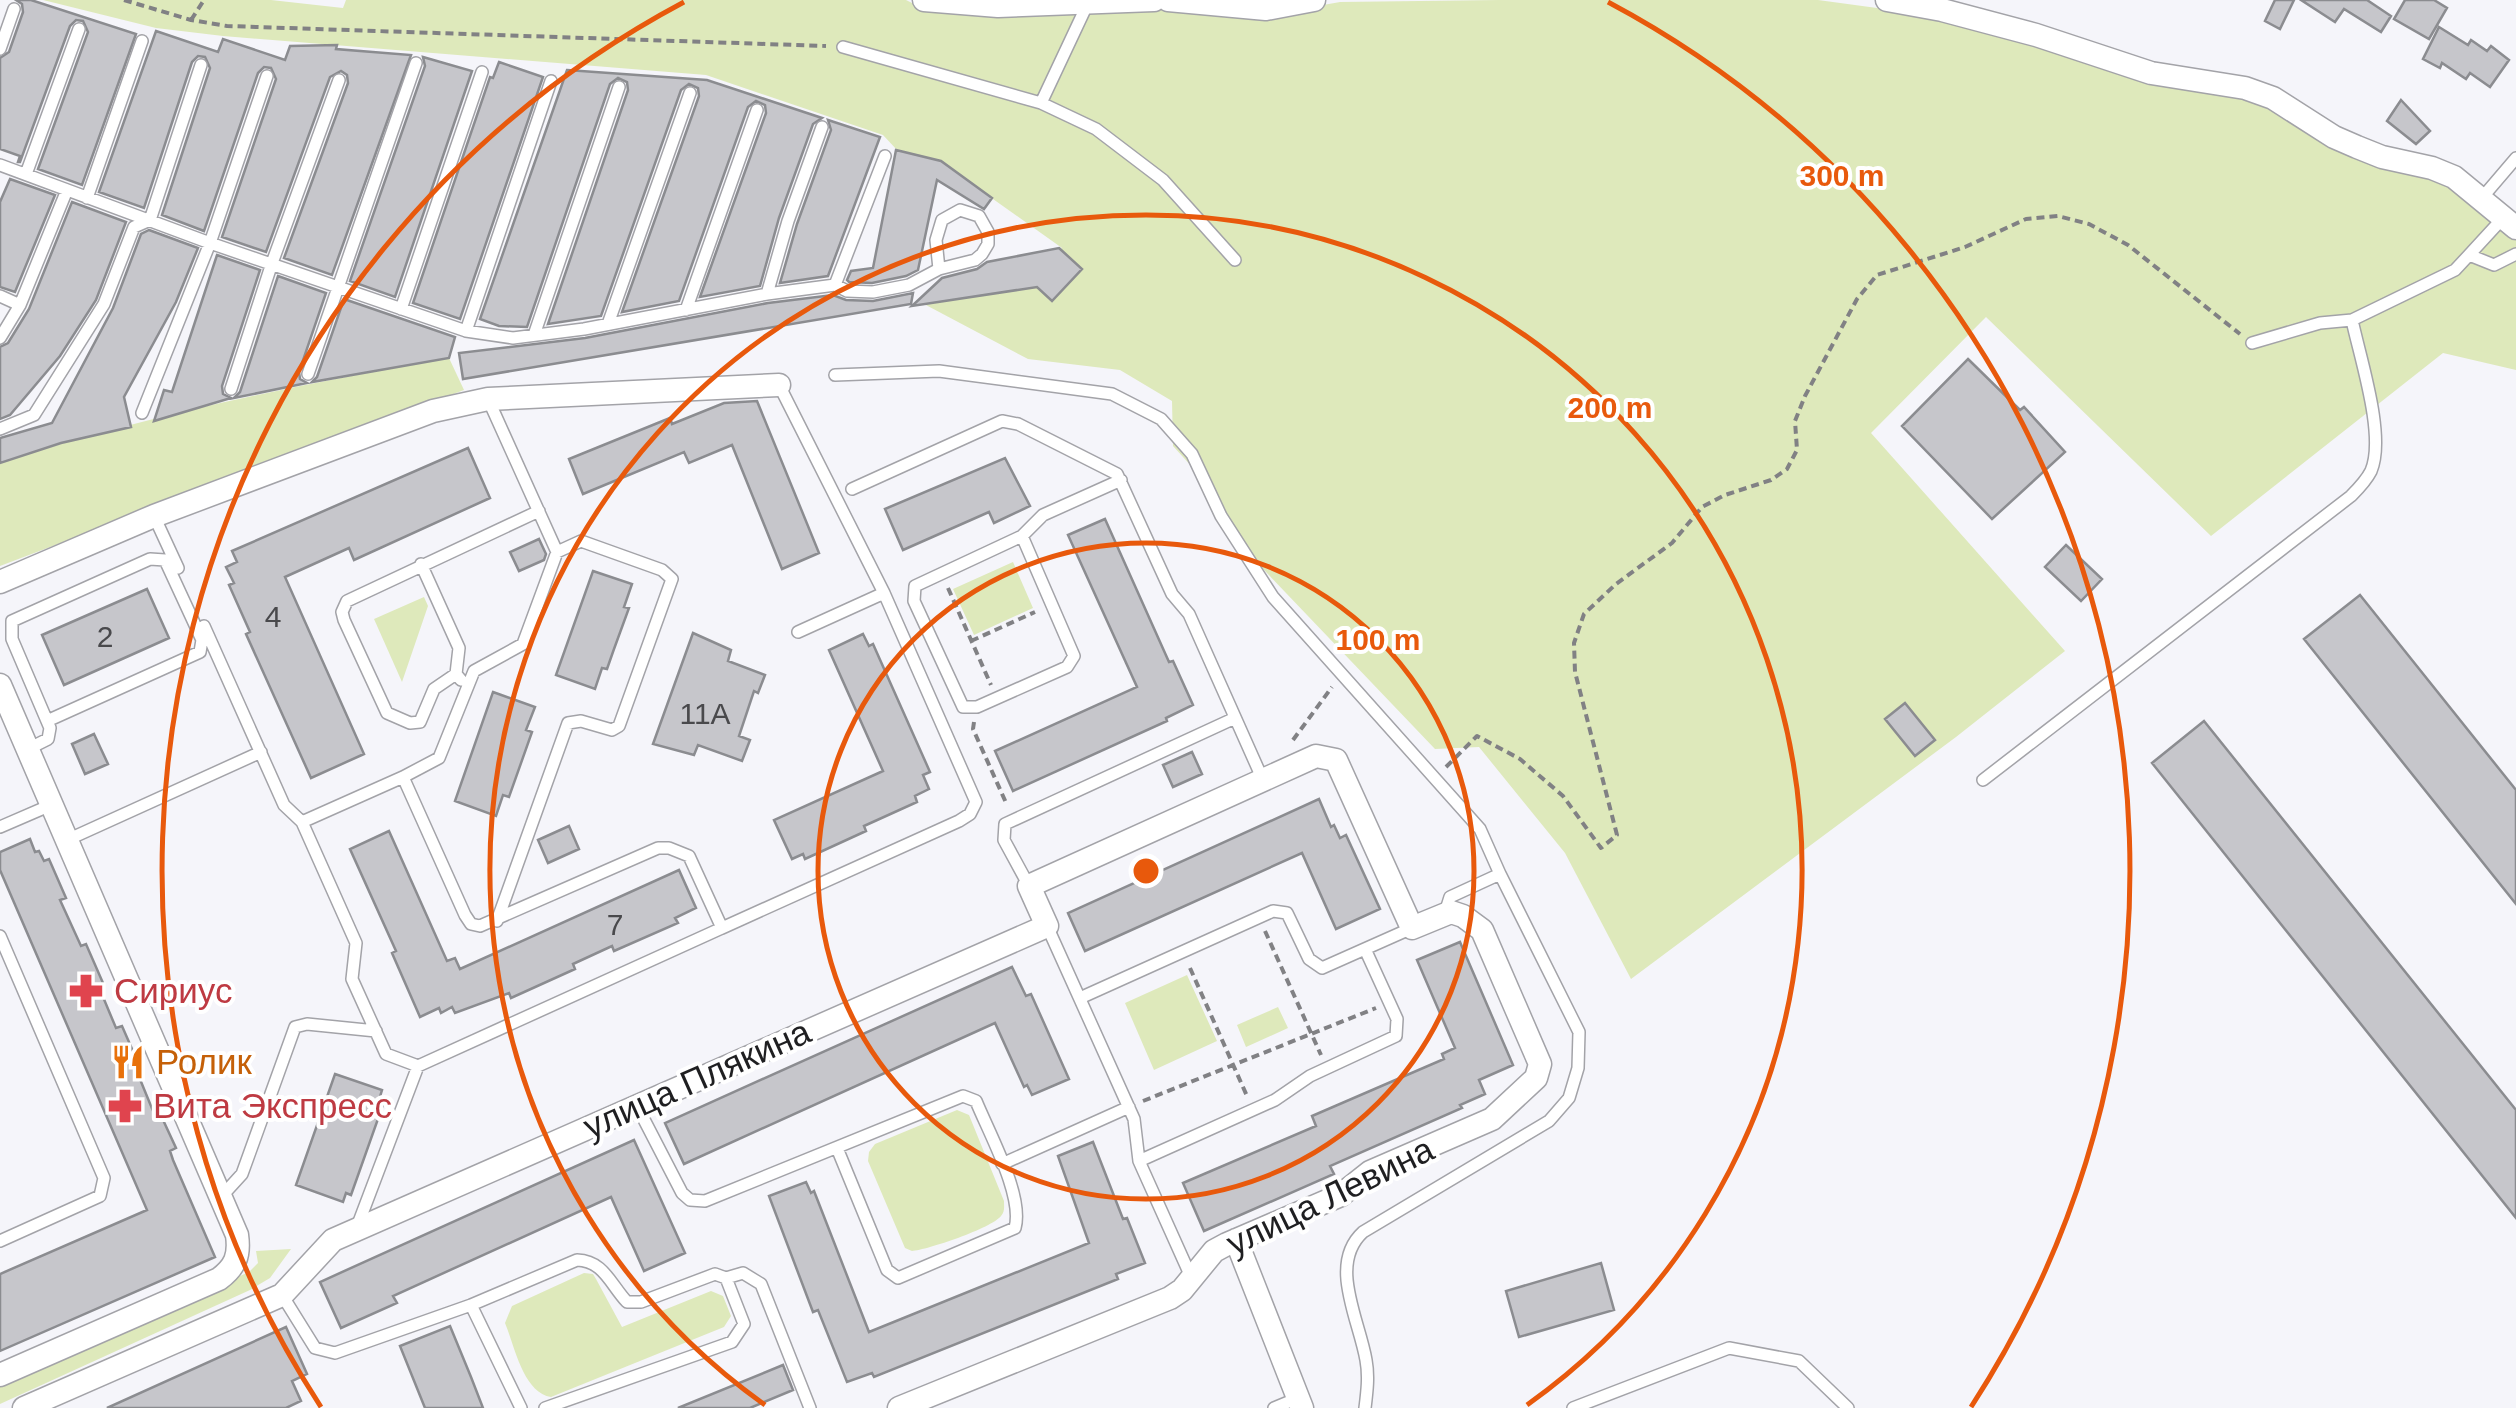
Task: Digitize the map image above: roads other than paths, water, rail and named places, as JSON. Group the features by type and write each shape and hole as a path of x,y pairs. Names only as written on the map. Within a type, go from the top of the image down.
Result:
{"street":[{"path":"924,0 998,6 1154,0"},
{"path":"1168,0 1266,9 1314,0"},
{"path":"1887,0 2036,35 2152,72 2245,88 2273,98 2357,147 2454,177 2510,223"},
{"path":"0,582 154,516 433,411 488,399 780,385"},
{"path":"0,685 238,1236 239,1248 237,1260 219,1279 0,1375"},
{"path":"1047,926 1029,886 1316,756 1330,756 1339,765 1412,928 1445,913"},
{"name":"улица Левина","path":"899,1408 1170,1298 1214,1252 1341,1195 1370,1172 1492,1119 1539,1072 1540,1064 1482,930 1463,916 1445,913"},
{"name":"улица Плякина","path":"24,1408 282,1294 333,1240 356,1229 1047,926"},
{"path":"1236,1240 1300,1403"}],"lane":[{"path":"1040,103 1088,2"},
{"path":"0,49 14,9"},
{"path":"26,174 79,28"},
{"path":"87,198 142,41"},
{"path":"844,46 1040,103 1096,129 1162,180 1235,260"},
{"path":"308,374 416,63"},
{"path":"0,428 34,415 104,304 134,227 150,220 202,66"},
{"path":"402,309 482,72"},
{"path":"142,413 210,244 267,76"},
{"path":"232,389 272,263 340,80"},
{"path":"466,331 551,81"},
{"path":"534,335 619,87"},
{"path":"608,324 690,92"},
{"path":"686,310 757,110"},
{"path":"766,294 822,127"},
{"path":"835,285 884,156"},
{"path":"2481,199 2516,158"},
{"path":"0,167 466,331 513,338 766,294 835,285 846,291 874,292 910,285 982,254 988,232 979,216 960,210 942,220 937,229 939,270"},
{"path":"0,338 20,304 67,190"},
{"path":"2252,343 2320,323 2352,320 2455,270 2510,223"},
{"path":"2469,255 2494,265 2516,254"},
{"path":"0,296 20,304"},
{"path":"1983,780 2365,482 2375,454 2374,428 2352,320"},
{"path":"835,374 939,371 1112,394 1161,419 1192,454 1221,516 1273,597 1480,829 1579,1032 1578,1068 1569,1098 1549,1121 1363,1232 1351,1243 1346,1274 1366,1356 1365,1408"},
{"path":"356,1229 418,1066 970,814 976,802 972,788 884,593 780,385"},
{"path":"488,399 557,552"},
{"path":"852,488 1002,421 1018,424 1110,469 1121,480 1172,594 1189,614 1235,718 1272,776"},
{"path":"1022,536 1072,649 1072,663 977,707 963,707 914,601 915,586 1022,536 1043,516 1121,480"},
{"path":"456,674 434,689 420,722 414,724 393,717 384,708 344,620 346,600 539,511"},
{"path":"154,516 284,805 302,822 356,942 352,979 386,1054 418,1066"},
{"path":"302,822 439,758 474,671 522,644 557,552 580,541 662,570 672,579 619,726 612,730 581,721 568,723 497,921"},
{"path":"28,749 48,739 50,728 12,639 12,622 150,559 165,560 202,640 200,652 47,720"},
{"path":"421,564 459,648 456,674 466,687"},
{"path":"798,632 884,593"},
{"path":"1029,886 1002,832 1013,819 1235,718"},
{"path":"67,840 261,752"},
{"path":"403,776 472,924 497,921 663,847 689,856 722,928"},
{"path":"0,827 52,805"},
{"path":"1445,913 1450,898 1500,874"},
{"path":"1080,998 1273,911 1286,912 1314,966 1328,966 1412,928"},
{"path":"1047,926 1134,1119 1139,1161 1192,1279"},
{"path":"0,936 104,1178 100,1196 0,1241"},
{"path":"1139,1161 1254,1109 1327,1068 1396,1036 1398,1027 1365,950"},
{"path":"221,1197 242,1174 295,1027 306,1024 376,1031"},
{"path":"636,1106 682,1193 690,1200 705,1202 836,1148 964,1096 976,1101 1002,1164 1019,1214 1015,1228 898,1278 887,1270 836,1148"},
{"path":"1002,1164 1128,1106"},
{"path":"282,1294 315,1348 335,1353 471,1305 577,1260 591,1261 602,1269 627,1302 642,1302 716,1274 726,1278 743,1273 762,1284 810,1408"},
{"path":"545,1408 732,1342 744,1324 726,1278"},
{"path":"471,1305 521,1408"},
{"path":"1573,1408 1729,1348 1799,1361 1848,1408"},
{"path":"1274,1408 1300,1403"}],"place":[{"name":"Сириус","path":"86,991"},
{"name":"Ролик","path":"128,1062"},
{"name":"Вита Экспресс","path":"125,1106"}]}
